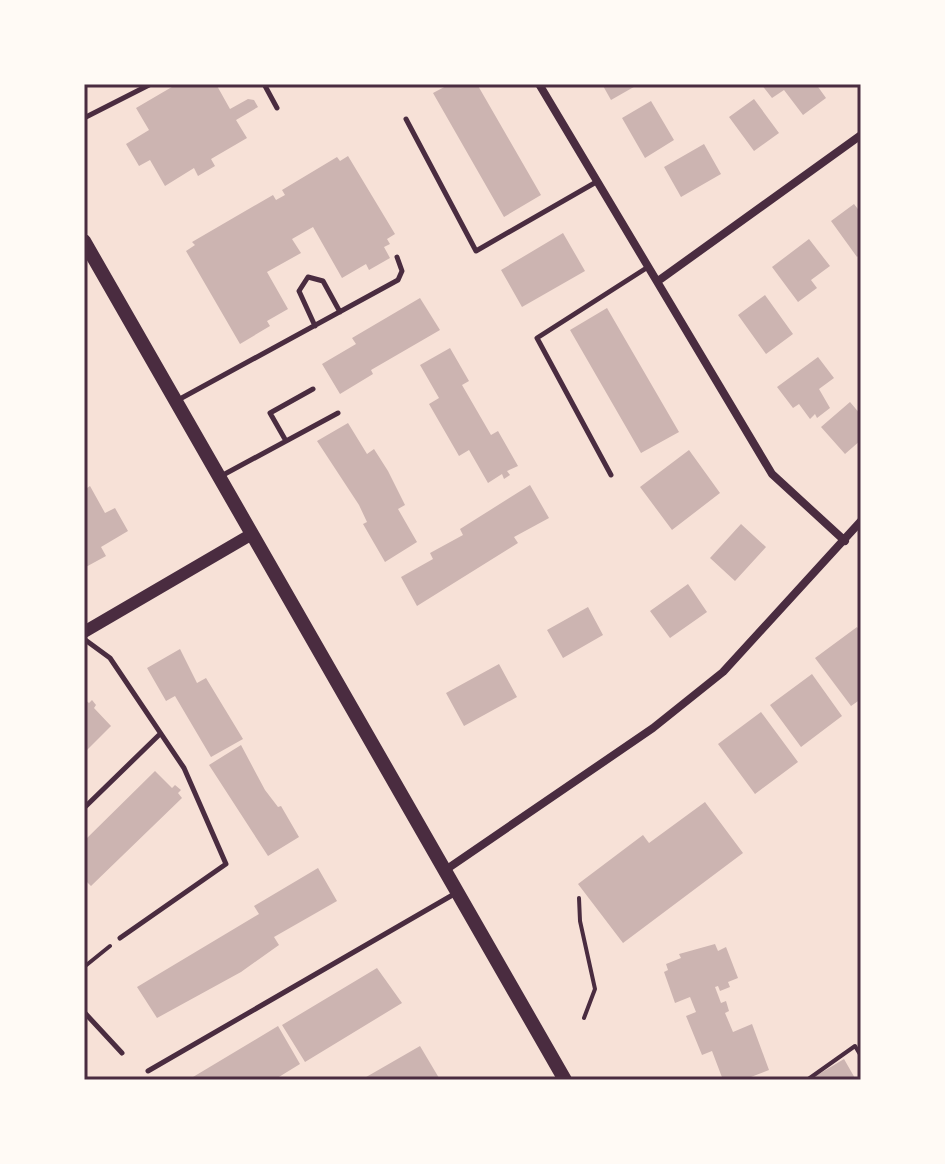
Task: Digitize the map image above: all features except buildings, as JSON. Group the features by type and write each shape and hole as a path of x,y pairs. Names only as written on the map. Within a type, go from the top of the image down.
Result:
{"main road":[{"path":"84,241 565,1080"}],"street":[{"path":"539,84 772,474 845,541"},
{"path":"658,281 861,135"},
{"path":"444,871 653,728 723,672 861,521"},
{"path":"84,632 252,534"}],"lane":[{"path":"84,118 151,84"},
{"path":"264,84 277,108"},
{"path":"406,119 476,251 598,181"},
{"path":"176,401 398,280 402,271 397,257"},
{"path":"611,475 537,338 649,266"},
{"path":"315,326 299,291 308,277 323,281 340,312"},
{"path":"286,441 270,413 313,389"},
{"path":"219,477 338,413"},
{"path":"84,639 110,658 184,768 226,864 120,938"},
{"path":"84,808 160,734"},
{"path":"148,1071 456,893"},
{"path":"84,1012 122,1053"}],"path":[{"path":"579,898 580,921 595,989 584,1018"},
{"path":"84,967 120,938"},
{"path":"807,1080 855,1046 861,1056"}]}
